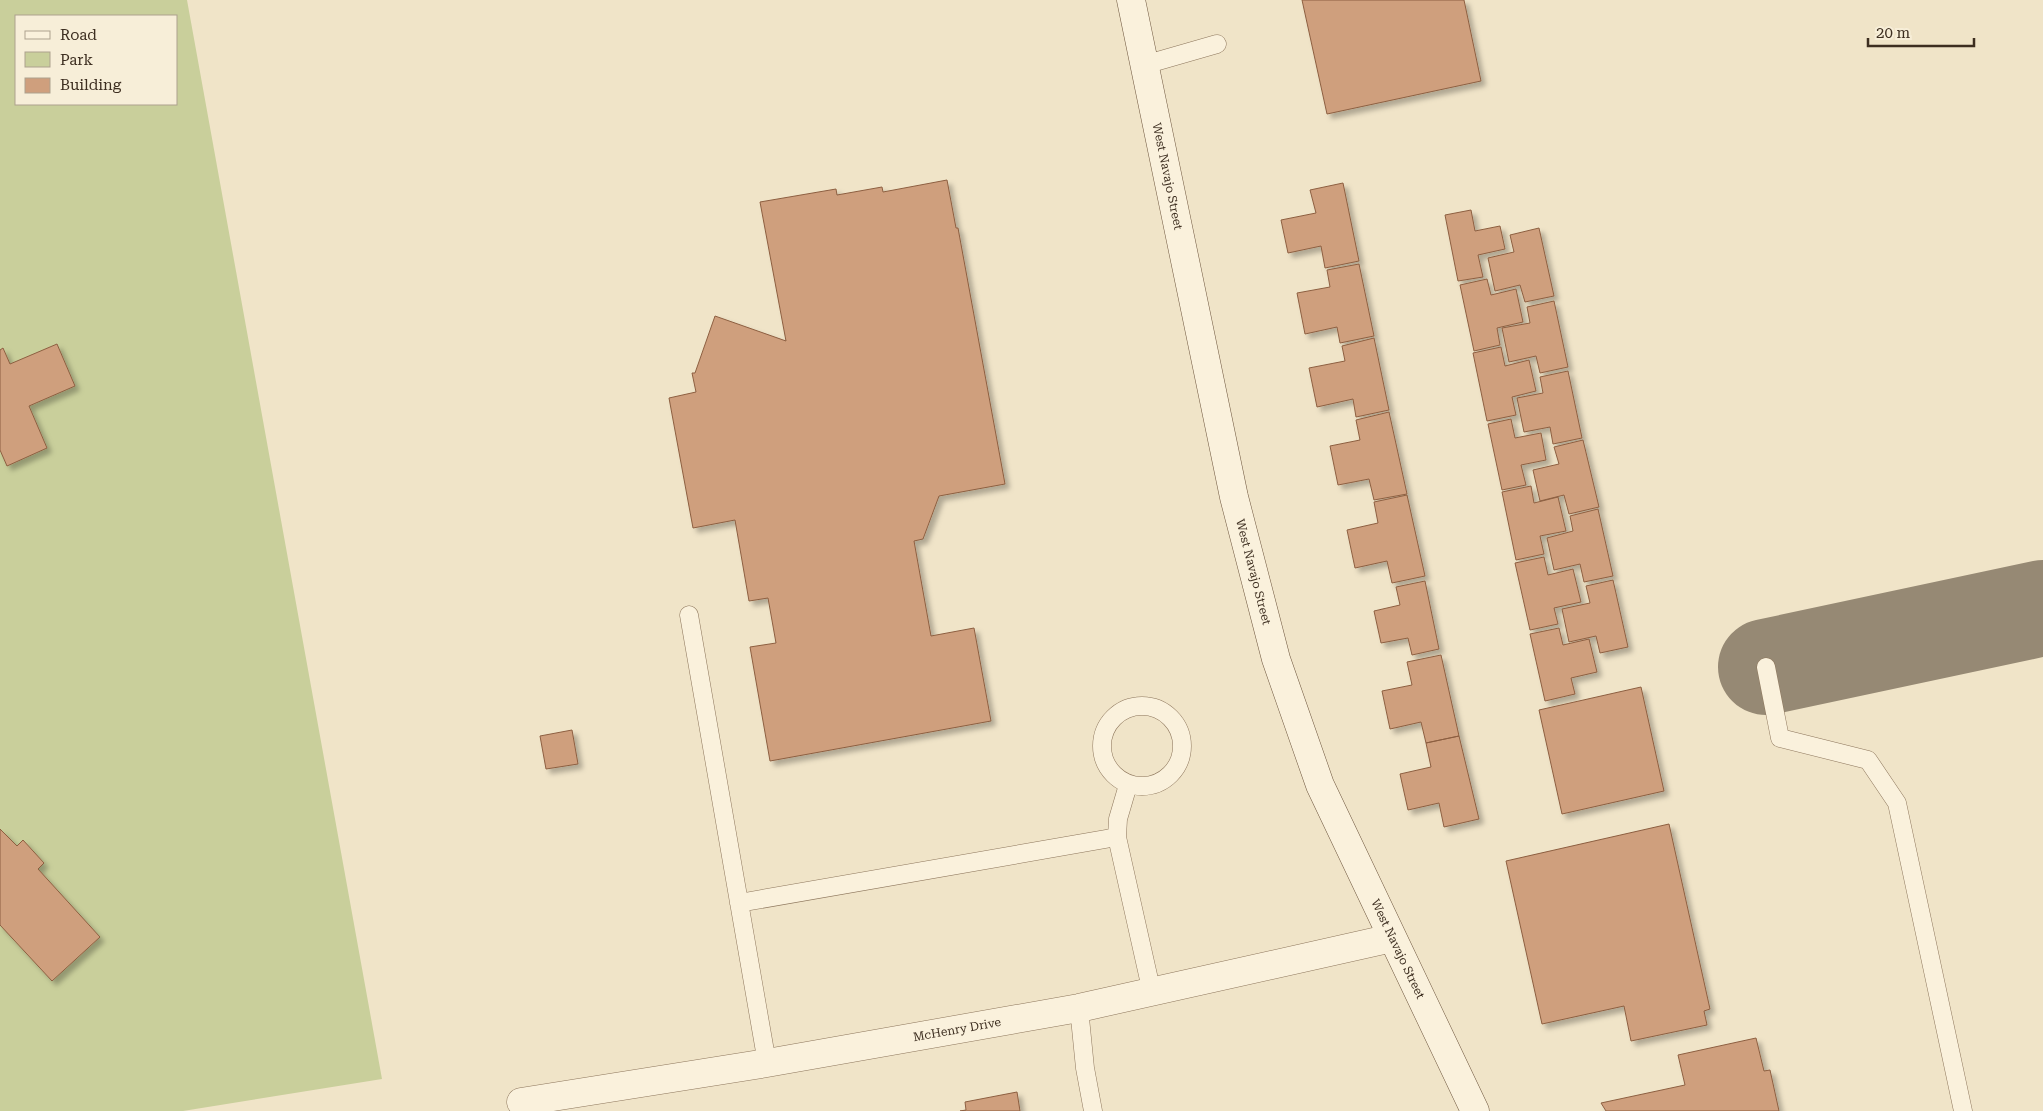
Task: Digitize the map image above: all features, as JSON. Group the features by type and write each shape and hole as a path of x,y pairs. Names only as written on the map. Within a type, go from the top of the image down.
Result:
{"street":[{"name":"West Navajo Street","path":"1131,0 1234,497 1276,658 1320,785 1476,1111"},
{"name":"McHenry Drive","path":"520,1102 766,1063 1079,1008 1392,938"}],"lane":[{"path":"1144,65 1217,44"},
{"path":"689,615 766,1063"},
{"path":"1766,667 1780,738 1868,760 1896,803 1963,1111"},
{"path":"1133,706 1152,707 1168,715 1179,730 1183,747 1178,766 1166,779 1150,787 1131,786 1128,784 1115,778 1104,764 1101,745 1105,728 1117,714 1133,706"},
{"path":"1128,784 1118,819 1117,837 1152,993"},
{"path":"739,903 1117,837"},
{"path":"1079,1008 1085,1068 1093,1111"}],"green space":[{"path":"0,0 187,0 382,1079 183,1111 0,1111"}],"building":[{"path":"1302,0 1464,0 1481,81 1327,114"},
{"path":"947,180 956,228 958,228 1005,484 939,496 923,539 914,541 931,636 974,628 991,721 770,761 750,647 776,643 768,598 749,601 735,520 693,528 669,398 696,392 692,373 695,373 715,316 786,341 760,202 836,189 837,195 882,187 883,192"},
{"path":"1343,183 1359,261 1325,268 1321,246 1288,253 1281,220 1316,213 1310,190"},
{"path":"1471,210 1475,231 1500,226 1505,249 1478,255 1483,277 1458,281 1445,215"},
{"path":"1539,228 1554,296 1525,302 1520,285 1495,291 1488,258 1514,252 1510,235"},
{"path":"1359,264 1374,336 1340,343 1337,327 1305,334 1297,293 1330,287 1327,270"},
{"path":"1487,279 1491,295 1516,289 1523,322 1497,328 1500,345 1474,351 1460,285"},
{"path":"1554,301 1568,367 1540,373 1536,356 1509,362 1502,328 1530,323 1527,307"},
{"path":"1374,338 1389,410 1356,417 1353,399 1317,407 1309,368 1345,361 1342,346"},
{"path":"57,344 75,386 29,406 47,448 7,466 0,450 0,350 3,348 10,364"},
{"path":"1501,347 1505,366 1529,360 1536,391 1512,397 1516,415 1487,421 1473,353"},
{"path":"1568,371 1582,438 1553,444 1550,427 1524,432 1517,398 1543,393 1540,377"},
{"path":"1389,412 1407,494 1374,500 1369,479 1338,485 1330,446 1360,440 1356,420"},
{"path":"1511,419 1515,438 1541,433 1546,460 1521,465 1526,485 1502,490 1488,424"},
{"path":"1583,440 1599,507 1569,514 1564,495 1540,501 1533,470 1559,464 1554,447"},
{"path":"1531,486 1534,503 1558,497 1566,531 1540,536 1544,554 1516,560 1502,492"},
{"path":"1407,495 1425,576 1392,583 1387,561 1355,568 1347,530 1378,523 1374,502"},
{"path":"1598,509 1613,576 1584,582 1580,564 1554,570 1547,538 1573,531 1570,516"},
{"path":"1544,557 1548,575 1573,569 1581,602 1554,608 1558,624 1530,630 1515,563"},
{"path":"1613,580 1628,647 1600,653 1596,636 1569,642 1562,609 1590,603 1586,586"},
{"path":"1425,581 1439,649 1412,655 1408,638 1381,643 1374,611 1400,605 1396,587"},
{"path":"1559,628 1563,645 1589,639 1597,672 1571,678 1575,694 1545,701 1530,634"},
{"path":"1441,655 1459,736 1426,743 1421,722 1390,729 1382,691 1412,685 1407,662"},
{"path":"1641,687 1664,791 1562,814 1539,710"},
{"path":"572,730 578,764 546,769 540,736"},
{"path":"1459,736 1479,819 1444,827 1439,803 1408,810 1400,774 1431,767 1426,743"},
{"path":"1669,824 1710,1009 1704,1011 1707,1025 1631,1041 1624,1006 1542,1024 1506,861"},
{"path":"0,829 17,846 23,840 44,863 38,869 100,937 52,981 0,925"},
{"path":"1756,1038 1764,1071 1770,1070 1779,1111 1606,1111 1601,1103 1685,1085 1678,1055"},
{"path":"1017,1092 1020,1111 960,1111 966,1110 965,1102"}],"taxiway":[{"path":"1766,667 2043,608"}]}
